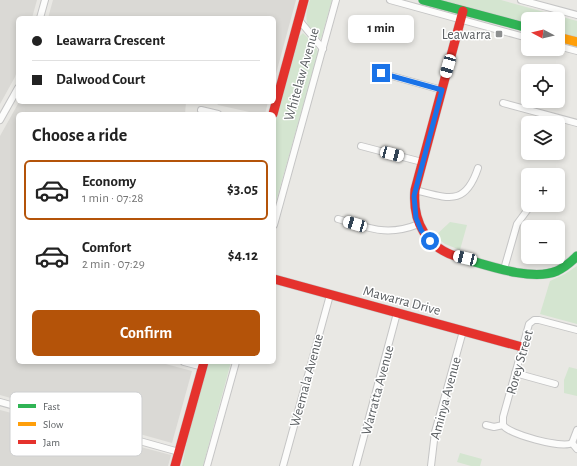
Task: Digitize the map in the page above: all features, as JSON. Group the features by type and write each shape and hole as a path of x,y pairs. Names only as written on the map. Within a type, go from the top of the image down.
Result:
{"street":[{"path":"41,16 45,0"},
{"name":"Whitelaw Avenue","path":"276,103 305,0"},
{"name":"Whitelaw Avenue","path":"276,218 336,0"},
{"path":"390,0 521,27"},
{"path":"423,0 521,36"},
{"path":"521,0 577,15"},
{"path":"462,15 415,190 414,206 418,224 430,241 445,252 528,275 545,274 562,270 577,256"},
{"path":"300,16 323,49"},
{"path":"565,39 577,42"},
{"path":"565,48 577,51"},
{"path":"381,73 442,90"},
{"path":"0,120 16,92"},
{"path":"503,103 577,123"},
{"path":"201,110 210,112"},
{"path":"362,146 422,162"},
{"path":"415,190 445,198 456,197 465,192 472,183 478,168"},
{"path":"504,269 517,224 526,212"},
{"path":"338,219 388,232 404,230 418,224"},
{"name":"Mawarra Drive","path":"276,280 522,347"},
{"name":"Weemala Avenue","path":"283,466 330,295"},
{"name":"Warratta Avenue","path":"356,466 397,313"},
{"name":"Rorey Street","path":"503,425 503,419 529,325 535,320 577,330"},
{"name":"Aminya Avenue","path":"431,466 434,438 463,331"},
{"path":"207,466 235,364"},
{"path":"175,466 204,365"},
{"path":"515,373 554,384"},
{"path":"0,402 10,405"},
{"path":"486,425 494,427 503,425 510,432 563,446 572,444"},
{"path":"572,444 577,430"},
{"path":"142,442 179,452"},
{"path":"572,444 577,449"}],"shaded area":[{"path":"0,0 37,0 33,16 16,16 16,74 0,104"},
{"path":"53,0 296,0 276,74 276,16 49,16"},
{"path":"18,104 186,104 185,112 16,112 16,364 166,364 192,371 172,443 142,435 142,392 10,392 10,398 0,395 0,136"},
{"path":"217,104 268,104 266,112 249,112"},
{"path":"0,410 10,413 10,456 142,456 142,447 171,455 168,466 0,466"}],"green space":[{"path":"310,0 332,0 321,39 315,35 308,26 306,17"},
{"path":"442,0 501,0 544,12 521,12 521,21"},
{"path":"565,18 577,21 577,37 565,34"},
{"path":"303,33 315,45 318,52 276,202 276,119 299,37"},
{"path":"450,222 467,225 460,250 445,244 435,236"},
{"path":"577,266 577,324 540,314 550,281"},
{"path":"207,364 230,364 203,466 182,466 189,431"},
{"path":"569,367 577,369 577,396 564,393 564,380"},
{"path":"460,453 482,459 480,466 471,466 457,462"}],"traffic: fast":[{"path":"423,0 521,26"},
{"path":"458,257 508,271 546,274 563,268 577,256"}],"traffic: slow":[{"path":"565,39 577,42"}],"traffic: jam":[{"path":"276,103 304,0"},
{"path":"458,257 447,253 438,247 424,232 416,213 415,190 463,11"},
{"path":"274,112 276,104"},
{"path":"276,280 522,347"},
{"path":"175,466 203,364"}],"place":[{"name":"Leawarra","path":"499,34"}],"route":[{"path":"381,73 442,90 414,196 414,212 418,224 430,241"}]}
